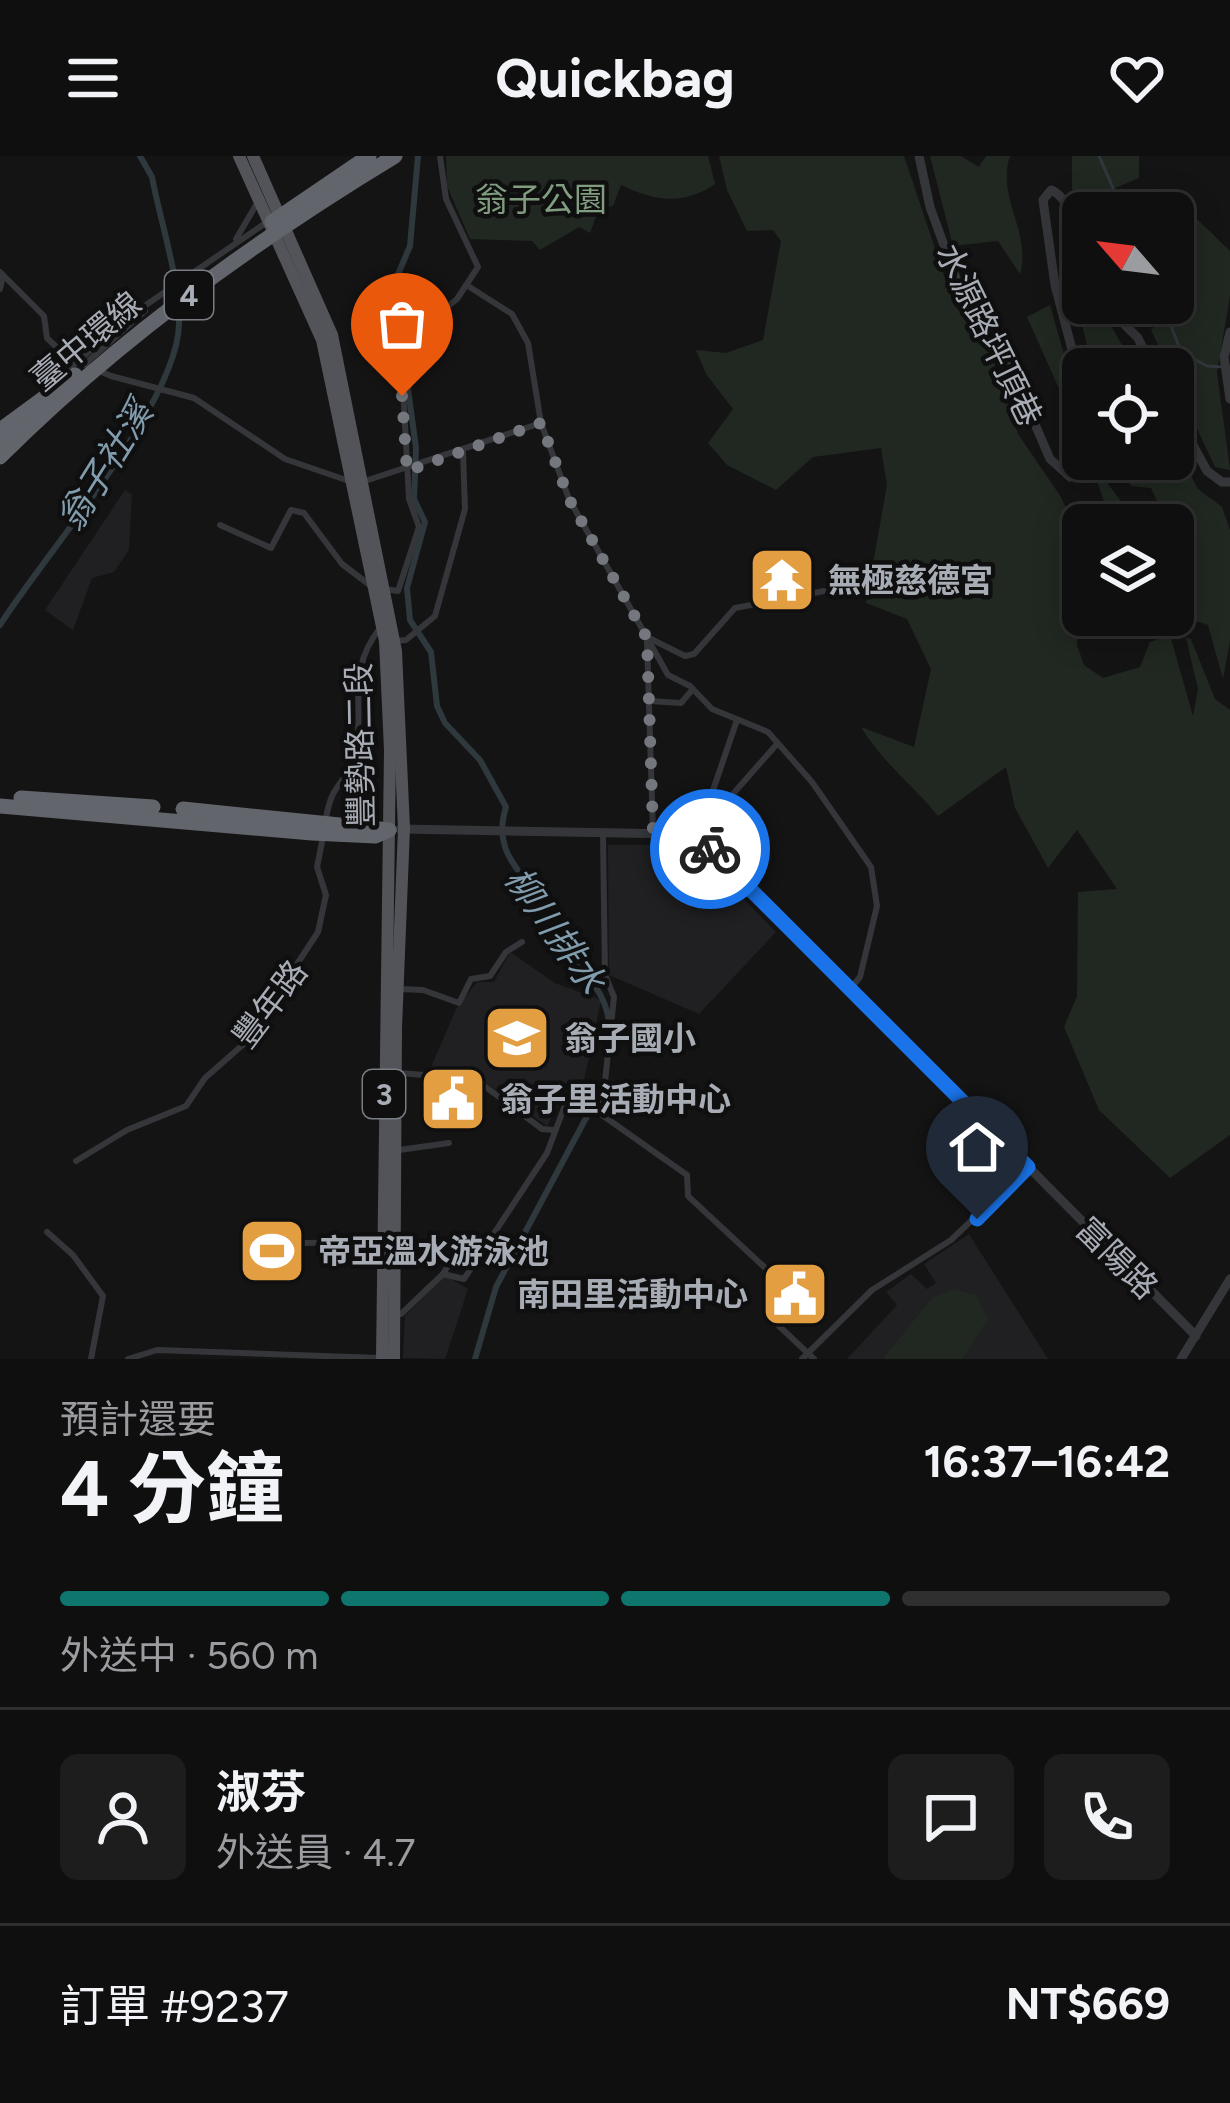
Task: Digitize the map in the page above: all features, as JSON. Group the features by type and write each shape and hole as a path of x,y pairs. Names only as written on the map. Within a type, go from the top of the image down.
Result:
{"highway":[{"name":"臺中環線","path":"0,444 85,366 208,268 368,156"},
{"name":"臺中環線","path":"0,460 96,367 215,274 395,156"},
{"path":"0,430 85,366"},
{"path":"0,796 197,816"},
{"path":"0,806 396,829"}],"main road":[{"name":"豐勢路二段","path":"238,156 332,335 390,641 396,829 382,1359"},
{"name":"豐勢路二段","path":"254,156 286,260 322,340 359,482"},
{"name":"豐勢路二段","path":"381,589 382,625 390,641"},
{"name":"豐勢路二段","path":"390,1072 395,1150 394,1358"}],"street":[{"path":"220,525 272,548 291,510 304,513 342,564 381,589 398,592 419,526 403,387 435,316 468,286 478,267 446,199 440,156"},
{"name":"水源路坪頂巷","path":"919,156 954,276 1003,350 1050,459 1062,470"},
{"name":"水源路坪頂巷","path":"1062,196 1051,190 1042,200 1062,307"},
{"path":"232,244 254,217 255,195"},
{"path":"0,460 85,366 147,308 232,244 274,225"},
{"path":"85,366 174,308 274,225"},
{"path":"238,258 268,250 286,260"},
{"path":"2,274 44,316 52,347 85,366 198,400 285,459 359,482 413,469 541,423"},
{"path":"0,290 2,274"},
{"path":"468,286 512,314 528,343 541,423 569,499 668,675 693,689 712,709 768,732 812,782 871,867 877,906 860,977 851,988"},
{"path":"1124,324 1143,348"},
{"path":"1230,332 1224,357 1230,399"},
{"path":"1194,446 1208,471 1230,482"},
{"path":"390,641 417,632 435,616 465,509 464,452"},
{"path":"647,638 685,656 694,654 735,608 824,591"},
{"path":"326,818 332,788 349,768 358,666 382,625"},
{"path":"647,638 653,831"},
{"path":"650,701 681,703 693,689"},
{"path":"696,840 737,720"},
{"path":"706,816 717,812 777,744"},
{"name":"富陽路","path":"396,829 653,831 696,840 721,857 1196,1336"},
{"path":"602,1110 614,998 604,975 603,831"},
{"name":"豐年路","path":"76,1161 128,1130 186,1106 205,1078 246,1042 318,932 326,895 317,867 323,837"},
{"path":"392,986 423,990 459,1003 471,979 490,976 506,952 522,942"},
{"path":"390,1072 475,1079 542,1129 553,1130"},
{"path":"443,1274 464,1279 547,1154 553,1130 571,1096 602,1110 687,1175 688,1196 770,1269 776,1278 779,1326 804,1356 814,1359"},
{"path":"395,1150 448,1143"},
{"path":"804,1356 885,1280 977,1219 1028,1167"},
{"path":"47,1232 73,1255 103,1296 91,1359"},
{"path":"302,1243 383,1242"},
{"path":"395,1313 401,1314 443,1274 461,1243"},
{"path":"1181,1359 1230,1280"},
{"path":"128,1359 157,1350 394,1358"}],"shaded area":[{"path":"125,490 132,494 129,550 114,572 92,578 73,630 45,610"},
{"path":"608,845 662,845 689,852 711,866 776,932 699,1014 609,975"},
{"name":"翁子國小","path":"510,952 555,983 601,1000 582,1090 568,1087 547,1126 478,1077 428,1074 456,1009 477,982 494,982"},
{"path":"969,1234 1048,1359 847,1359 897,1305 886,1292 911,1274 927,1289 936,1283 924,1264"},
{"path":"445,1275 468,1289 445,1359 403,1358 405,1316"}],"green space":[{"name":"翁子公園","path":"446,156 708,156 715,184 691,196 668,199 621,185 613,206 599,209 590,233 579,227 540,250 532,241 470,239 447,186"},
{"path":"719,156 904,156 954,305 988,345 1018,434 1064,504 1062,636 1078,636 1084,665 1103,678 1140,667 1150,642 1170,636 1193,716 1198,689 1186,638 1191,639 1215,699 1230,710 1230,1135 1170,1178 1099,1110 1064,1027 1077,996 1078,892 1117,889 1077,830 1048,868 1015,808 1006,767 938,816 861,727 914,747 931,669 907,619 866,603 887,485 881,448 813,457 776,490 727,465 708,443 733,409 706,374 696,350 726,353 763,340 781,241 773,230 747,231 727,190"},
{"path":"930,156 961,156 979,167 986,156 1010,156 1007,186 1022,244 1020,274 998,241 953,246"},
{"path":"1072,156 1139,156 1139,178 1106,192 1072,189"},
{"path":"1194,218 1230,251 1230,296 1217,372 1230,470 1215,467 1194,422 1194,348 1159,348 1151,330 1157,324 1194,324"},
{"path":"1050,305 1062,348 1062,395 1027,317"},
{"path":"1082,324 1110,324 1124,348 1088,348"},
{"path":"1097,480 1105,480 1123,504 1105,504"},
{"path":"1128,480 1193,480 1222,507 1230,530 1230,641 1223,679 1208,625 1194,620 1194,504 1158,504 1151,488 1131,486"},
{"path":"953,1289 976,1295 988,1319 962,1359 883,1359 932,1298"}],"waterway":[{"name":"翁子社溪","path":"0,625 134,435 173,356 179,323 176,288 152,177 140,156"},
{"name":"柳川排水","path":"418,156 410,246 396,279 414,299 421,356 408,389 416,448 414,499 425,522 407,588 410,620 431,652 437,706 445,723 480,760 506,807 506,850 561,947 598,991 609,1021"},
{"path":"1099,156 1115,192"},
{"path":"1170,324 1181,352 1207,366 1225,367"},
{"name":"柳川排水","path":"475,1359 496,1287 602,1088"}],"way so far":[{"path":"402,396 407,471 541,423 569,499 647,638 653,831 690,837 710,849"}],"place":[{"name":"無極慈德宮","path":"782,580"},
{"name":"翁子國小","path":"517,1038"},
{"name":"翁子里活動中心","path":"453,1099"},
{"name":"帝亞溫水游泳池","path":"272,1251"},
{"name":"南田里活動中心","path":"795,1294"}],"route":[{"path":"710,849 1028,1167 977,1219"}]}
